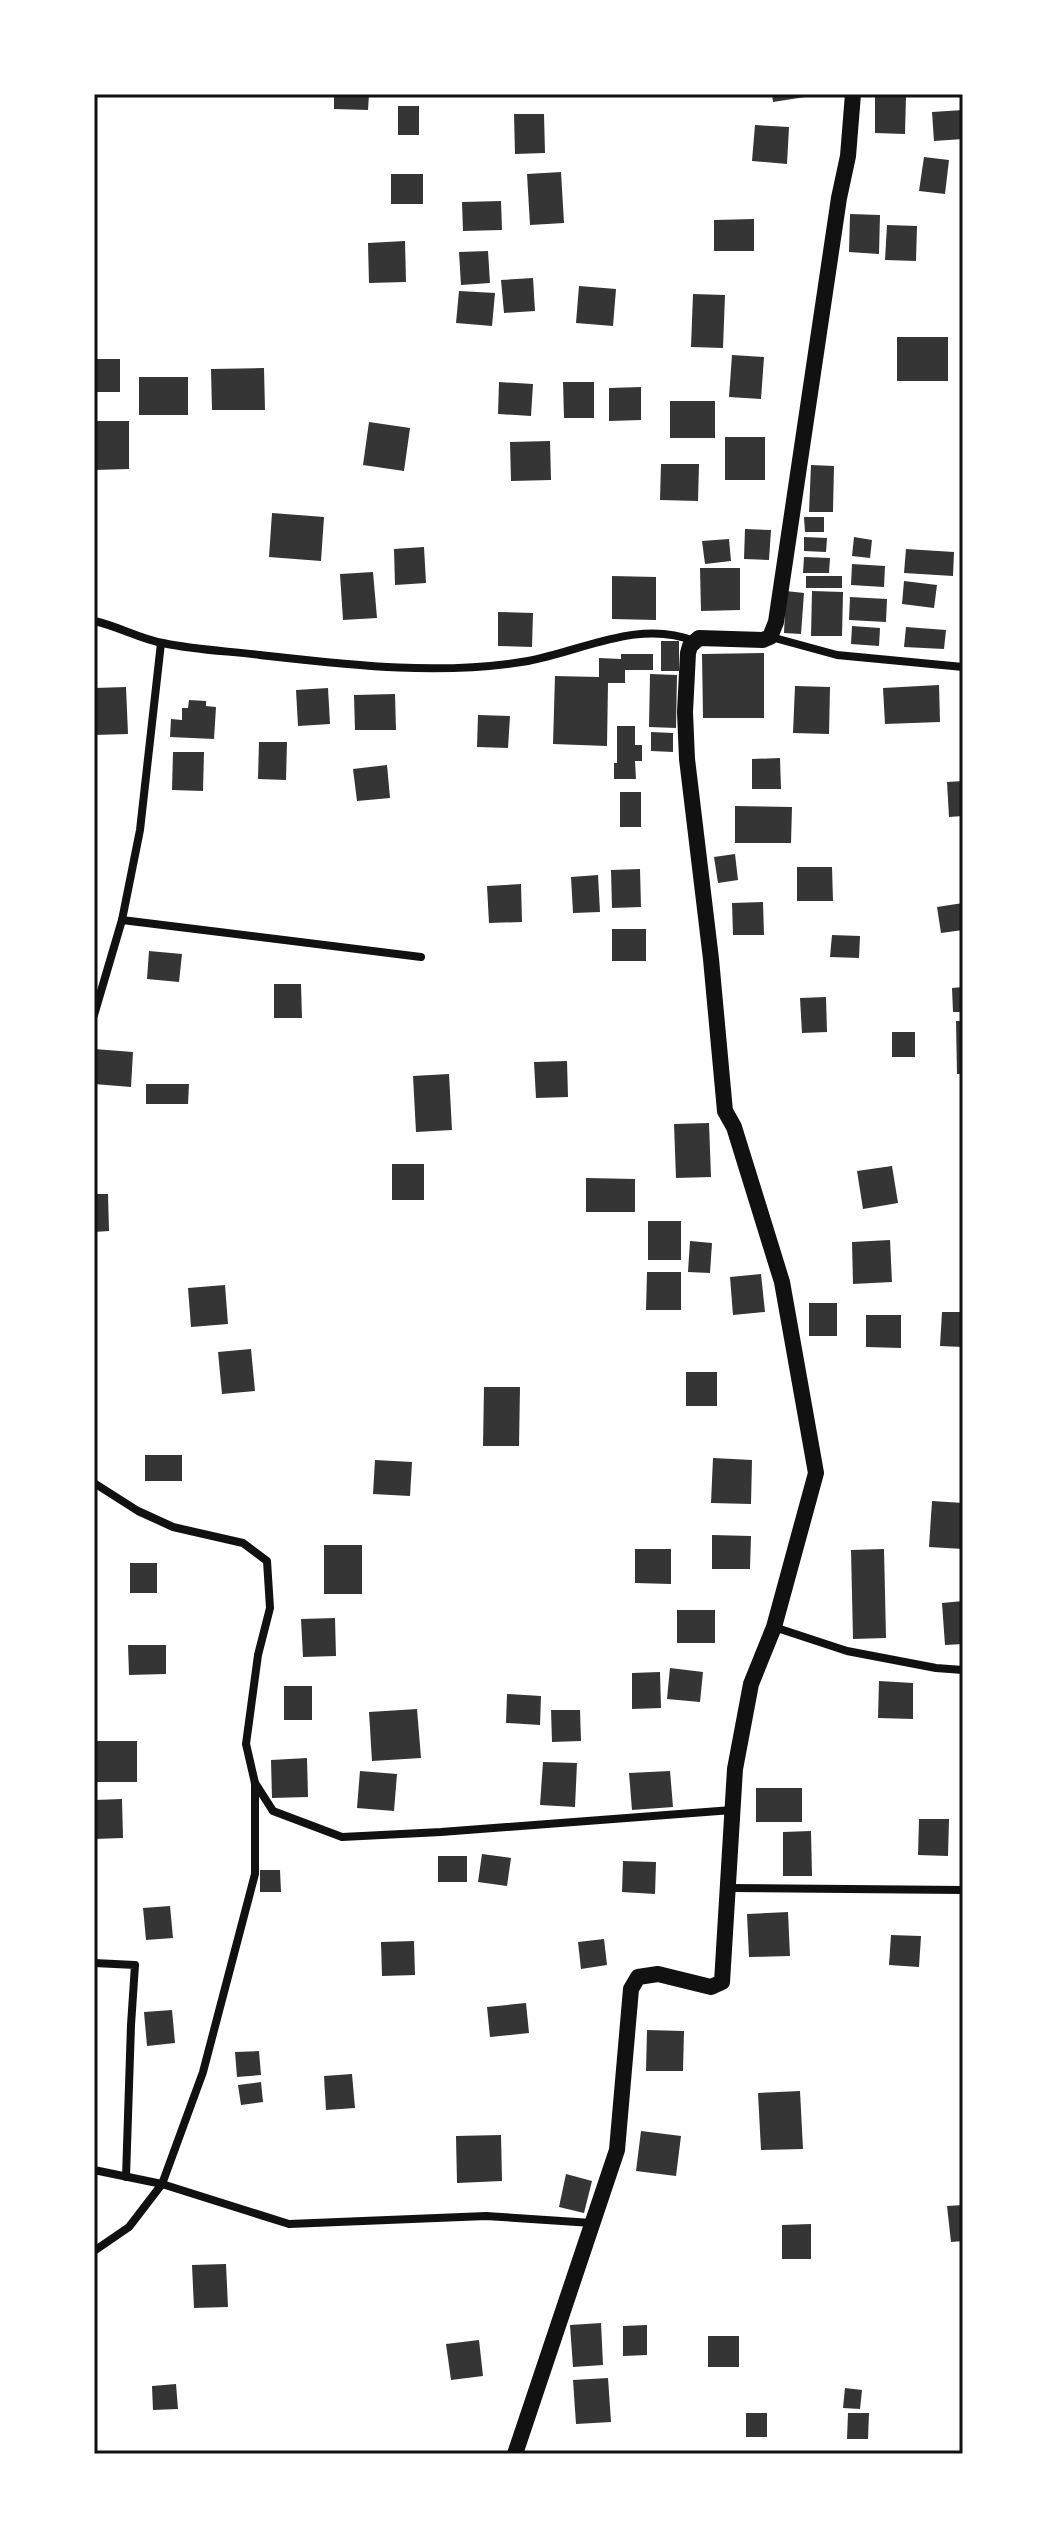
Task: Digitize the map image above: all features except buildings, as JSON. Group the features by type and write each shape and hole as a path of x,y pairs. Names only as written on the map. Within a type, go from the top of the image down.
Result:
{"main road":[{"path":"515,2454 617,2150 631,1989 638,1977 658,1974 711,1987 722,1982 735,1769 751,1684 774,1627 816,1473 782,1282 734,1127 725,1111 687,759 687,671 688,653 694,641 706,638 756,641 770,637 776,622 839,198 848,156 853,94"}],"street":[{"path":"94,621 114,625 161,643 294,659 426,670 527,661 623,636 655,633 679,635 694,641"},
{"path":"770,637 837,655 963,667"},
{"path":"94,1015 122,920 140,830 161,643"},
{"path":"122,920 421,957"},
{"path":"94,1483 138,1511 173,1527 243,1543 267,1561 270,1608 258,1655 246,1744 255,1783 255,1874 203,2072 162,2184 129,2227 94,2251"},
{"path":"774,1627 847,1651 963,1670"},
{"path":"255,1783 273,1811 342,1837 733,1810"},
{"path":"729,1888 963,1890"},
{"path":"94,1963 135,1965 126,2177"},
{"path":"94,2170 162,2184 289,2224 486,2216 592,2223"}]}
